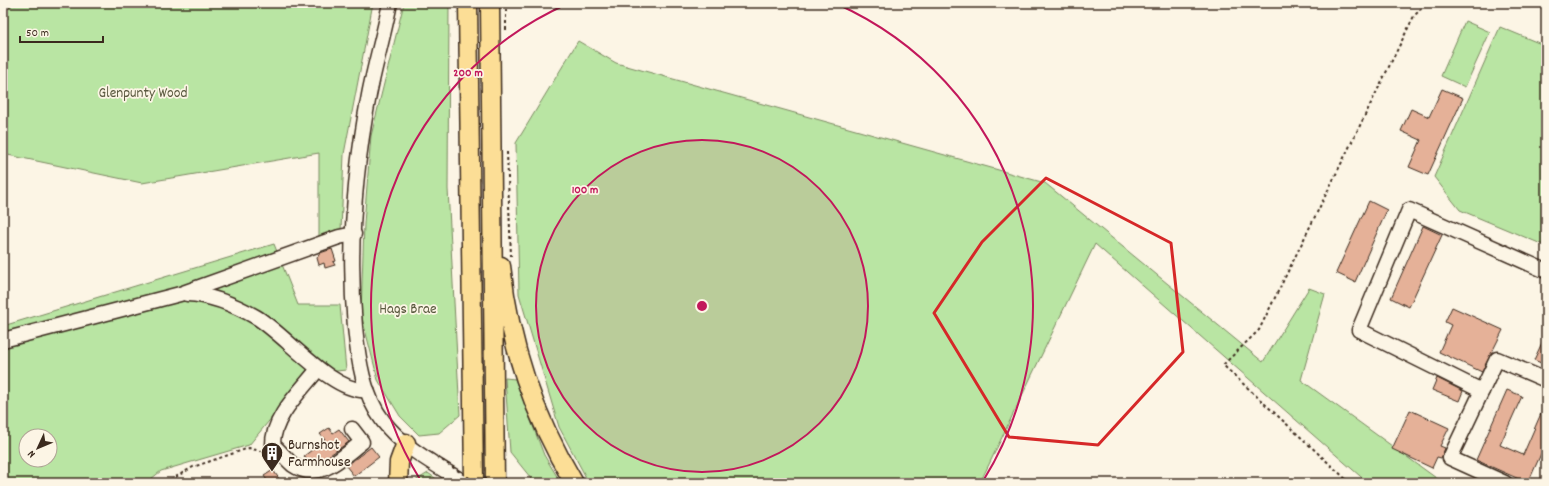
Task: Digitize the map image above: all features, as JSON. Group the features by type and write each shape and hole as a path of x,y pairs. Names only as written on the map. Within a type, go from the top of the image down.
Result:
{"main road":[{"path":"468,3 474,483"},
{"path":"490,3 495,483"},
{"path":"492,184 503,286 525,380 539,416 556,452 574,483"},
{"path":"398,483 399,462 406,443"}],"street":[{"path":"390,3 370,94 362,141 354,234 352,274 353,303 360,364 367,390 382,421 392,432 406,443 436,460 465,483"},
{"path":"1482,391 1359,330 1409,210 1546,271"},
{"path":"3,340 180,294 339,237 354,234"},
{"path":"180,294 201,294 217,299 256,317 318,369 350,387 367,390"},
{"path":"1505,483 1450,458 1497,359 1546,380"},
{"path":"318,369 277,421 273,434 273,445 294,465 311,472 326,469 362,442 352,429"}],"path":[{"path":"3,8 20,3"},
{"path":"506,3 506,34"},
{"path":"1350,483 1222,365 1259,330 1414,16 1427,3"},
{"path":"507,149 511,264"},
{"path":"165,483 194,467 249,448 267,452 273,445"},
{"path":"436,460 477,483"}],"highlighted area":[{"path":"1046,178 1171,243 1183,352 1098,445 1009,437 934,313 982,242"}],"green space":[{"name":"Glenpunty Wood","path":"3,3 373,3 344,154 341,231 319,238 319,153 142,183 3,154"},
{"name":"Hags Brae","path":"404,3 449,3 448,189 460,415 439,433 419,435 400,416 378,380 361,314 364,223 371,136"},
{"path":"1465,21 1490,32 1465,87 1441,76"},
{"path":"1500,27 1546,46 1546,246 1460,210 1434,177"},
{"path":"578,41 616,63 1045,183 1263,362 1309,288 1325,294 1301,380 1443,483 1368,483 1095,244 980,483 589,483 559,427 519,294 516,143"},
{"path":"274,244 298,305 340,305 346,370 308,374 249,445 161,471 146,483 3,483 3,326"},
{"path":"505,378 515,379 544,455 561,483 532,483 530,477 510,452"},
{"path":"428,473 442,483 412,483"}],"building":[{"path":"1442,89 1463,98 1428,175 1409,167 1421,140 1401,131 1411,109 1429,117"},
{"path":"1369,201 1387,210 1355,282 1336,273"},
{"path":"1423,226 1442,235 1409,307 1391,298"},
{"path":"332,249 336,261 333,262 335,265 325,268 324,263 319,265 317,258 320,253"},
{"path":"1452,307 1503,330 1482,372 1439,352 1451,325 1445,322"},
{"path":"1546,334 1546,365 1534,360"},
{"path":"1437,378 1463,391 1459,401 1432,390"},
{"path":"1507,390 1522,396 1500,445 1523,455 1546,402 1546,448 1544,447 1528,483 1476,460"},
{"path":"1410,410 1449,428 1440,446 1445,448 1442,456 1441,458 1437,457 1432,468 1392,449"},
{"path":"329,428 333,433 339,429 349,442 324,459 308,462 304,456 325,440 320,434"},
{"path":"371,447 379,457 354,476 346,466"},
{"name":"Burnshot Farmhouse","path":"273,470 282,483 269,483 264,476"}],"place":[{"name":"Burnshot Farmhouse","path":"272,472"}]}
